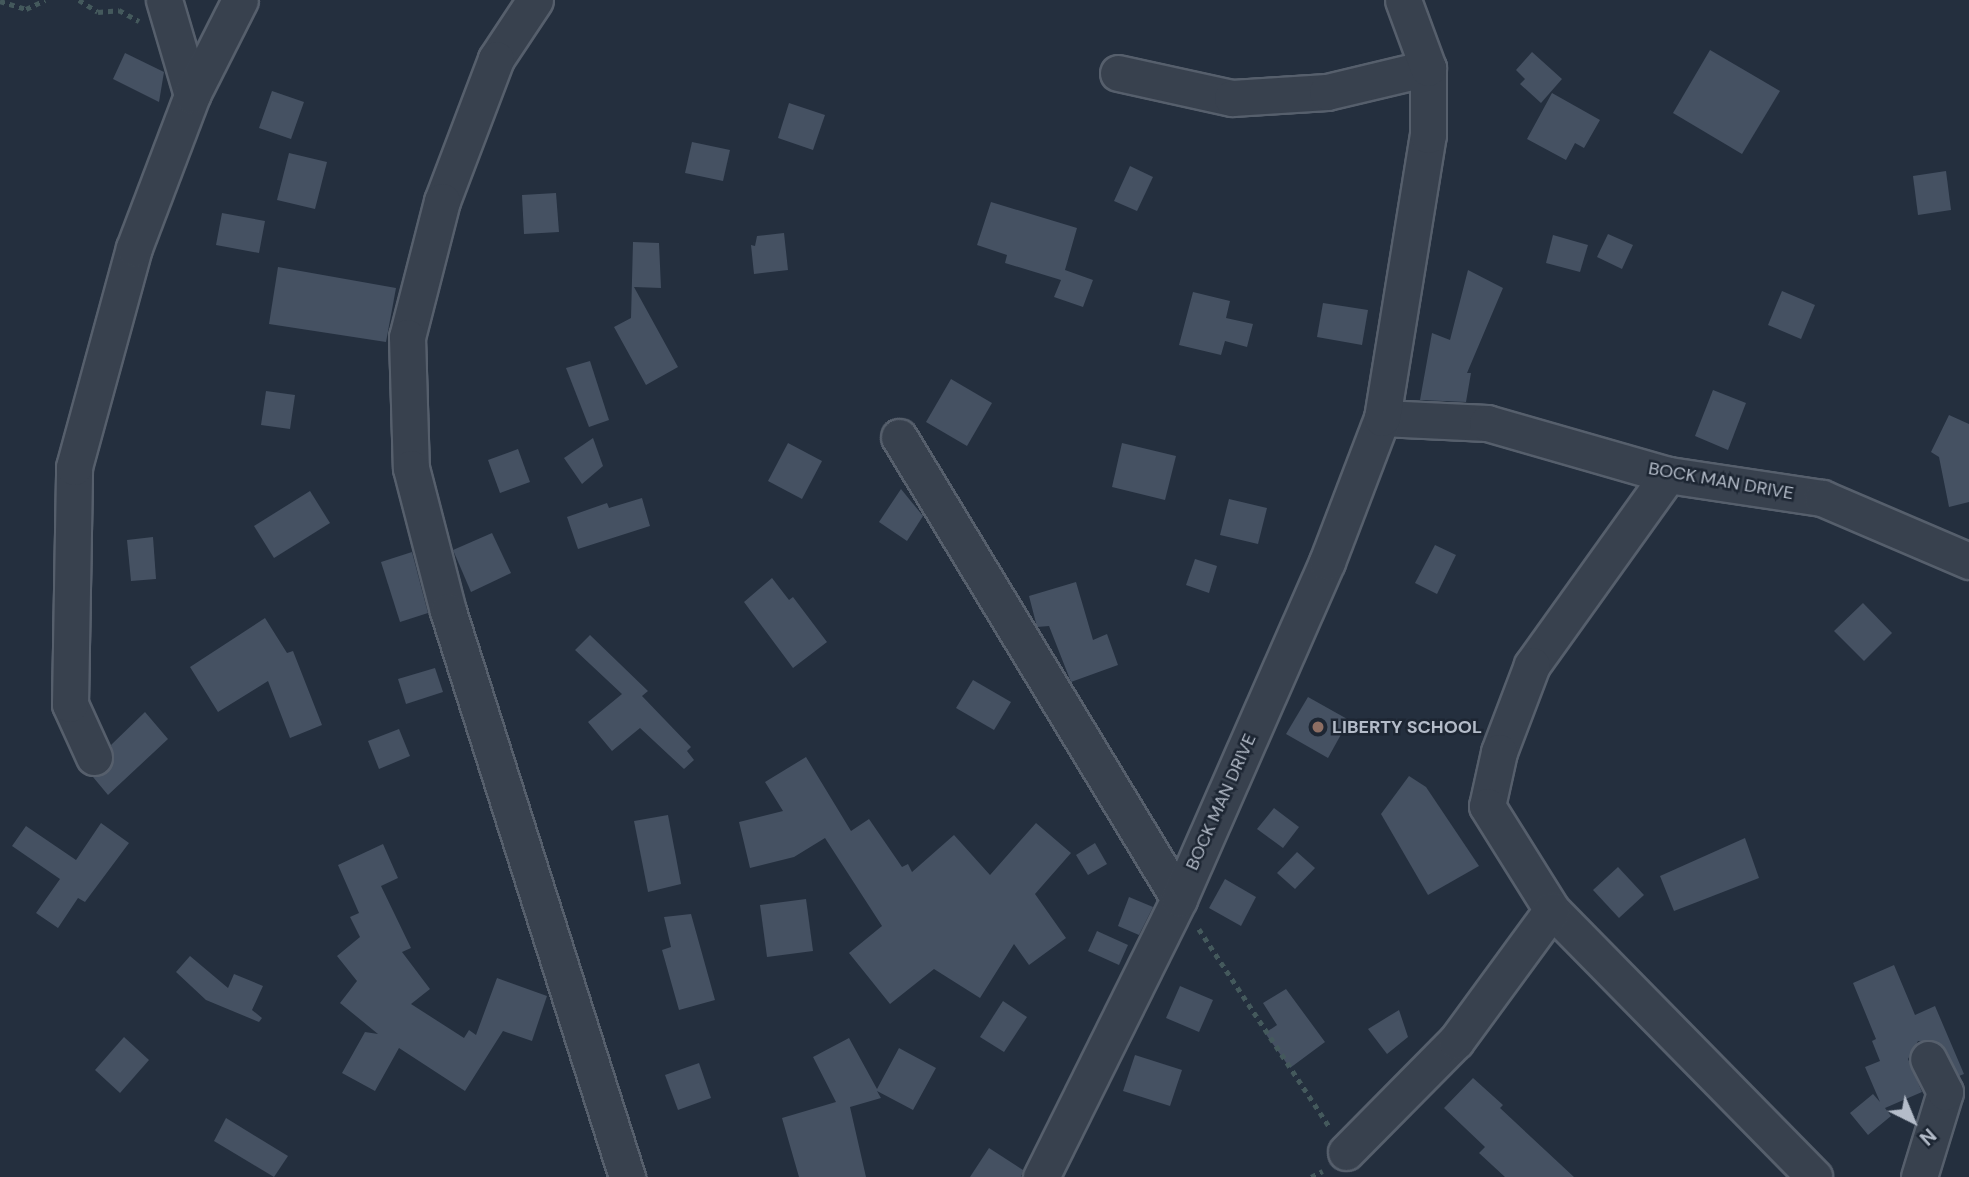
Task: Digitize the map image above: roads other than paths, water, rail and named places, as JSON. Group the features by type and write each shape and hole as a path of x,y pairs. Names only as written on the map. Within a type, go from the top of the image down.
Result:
{"street":[{"path":"164,0 192,95"},
{"path":"94,757 70,704 74,467 134,248 192,95 240,0"},
{"path":"536,0 496,59 442,201 407,337 411,468 448,611 626,1177"},
{"name":"BOCK MAN DRIVE","path":"1041,1177 1179,899 1326,562 1382,418 1428,135 1429,68 1403,0"},
{"path":"1118,73 1232,97 1327,92 1429,68"},
{"name":"BOCK MAN DRIVE","path":"1382,418 1487,424 1668,475 1822,498 1969,561"},
{"path":"899,437 1179,899"},
{"path":"1668,475 1532,665 1499,752 1487,806 1552,910 1814,1177"},
{"path":"1346,1152 1456,1041 1552,910"},
{"path":"1919,1177 1945,1092 1928,1059"}],"place":[{"name":"LIBERTY SCHOOL","path":"1318,727"}]}
